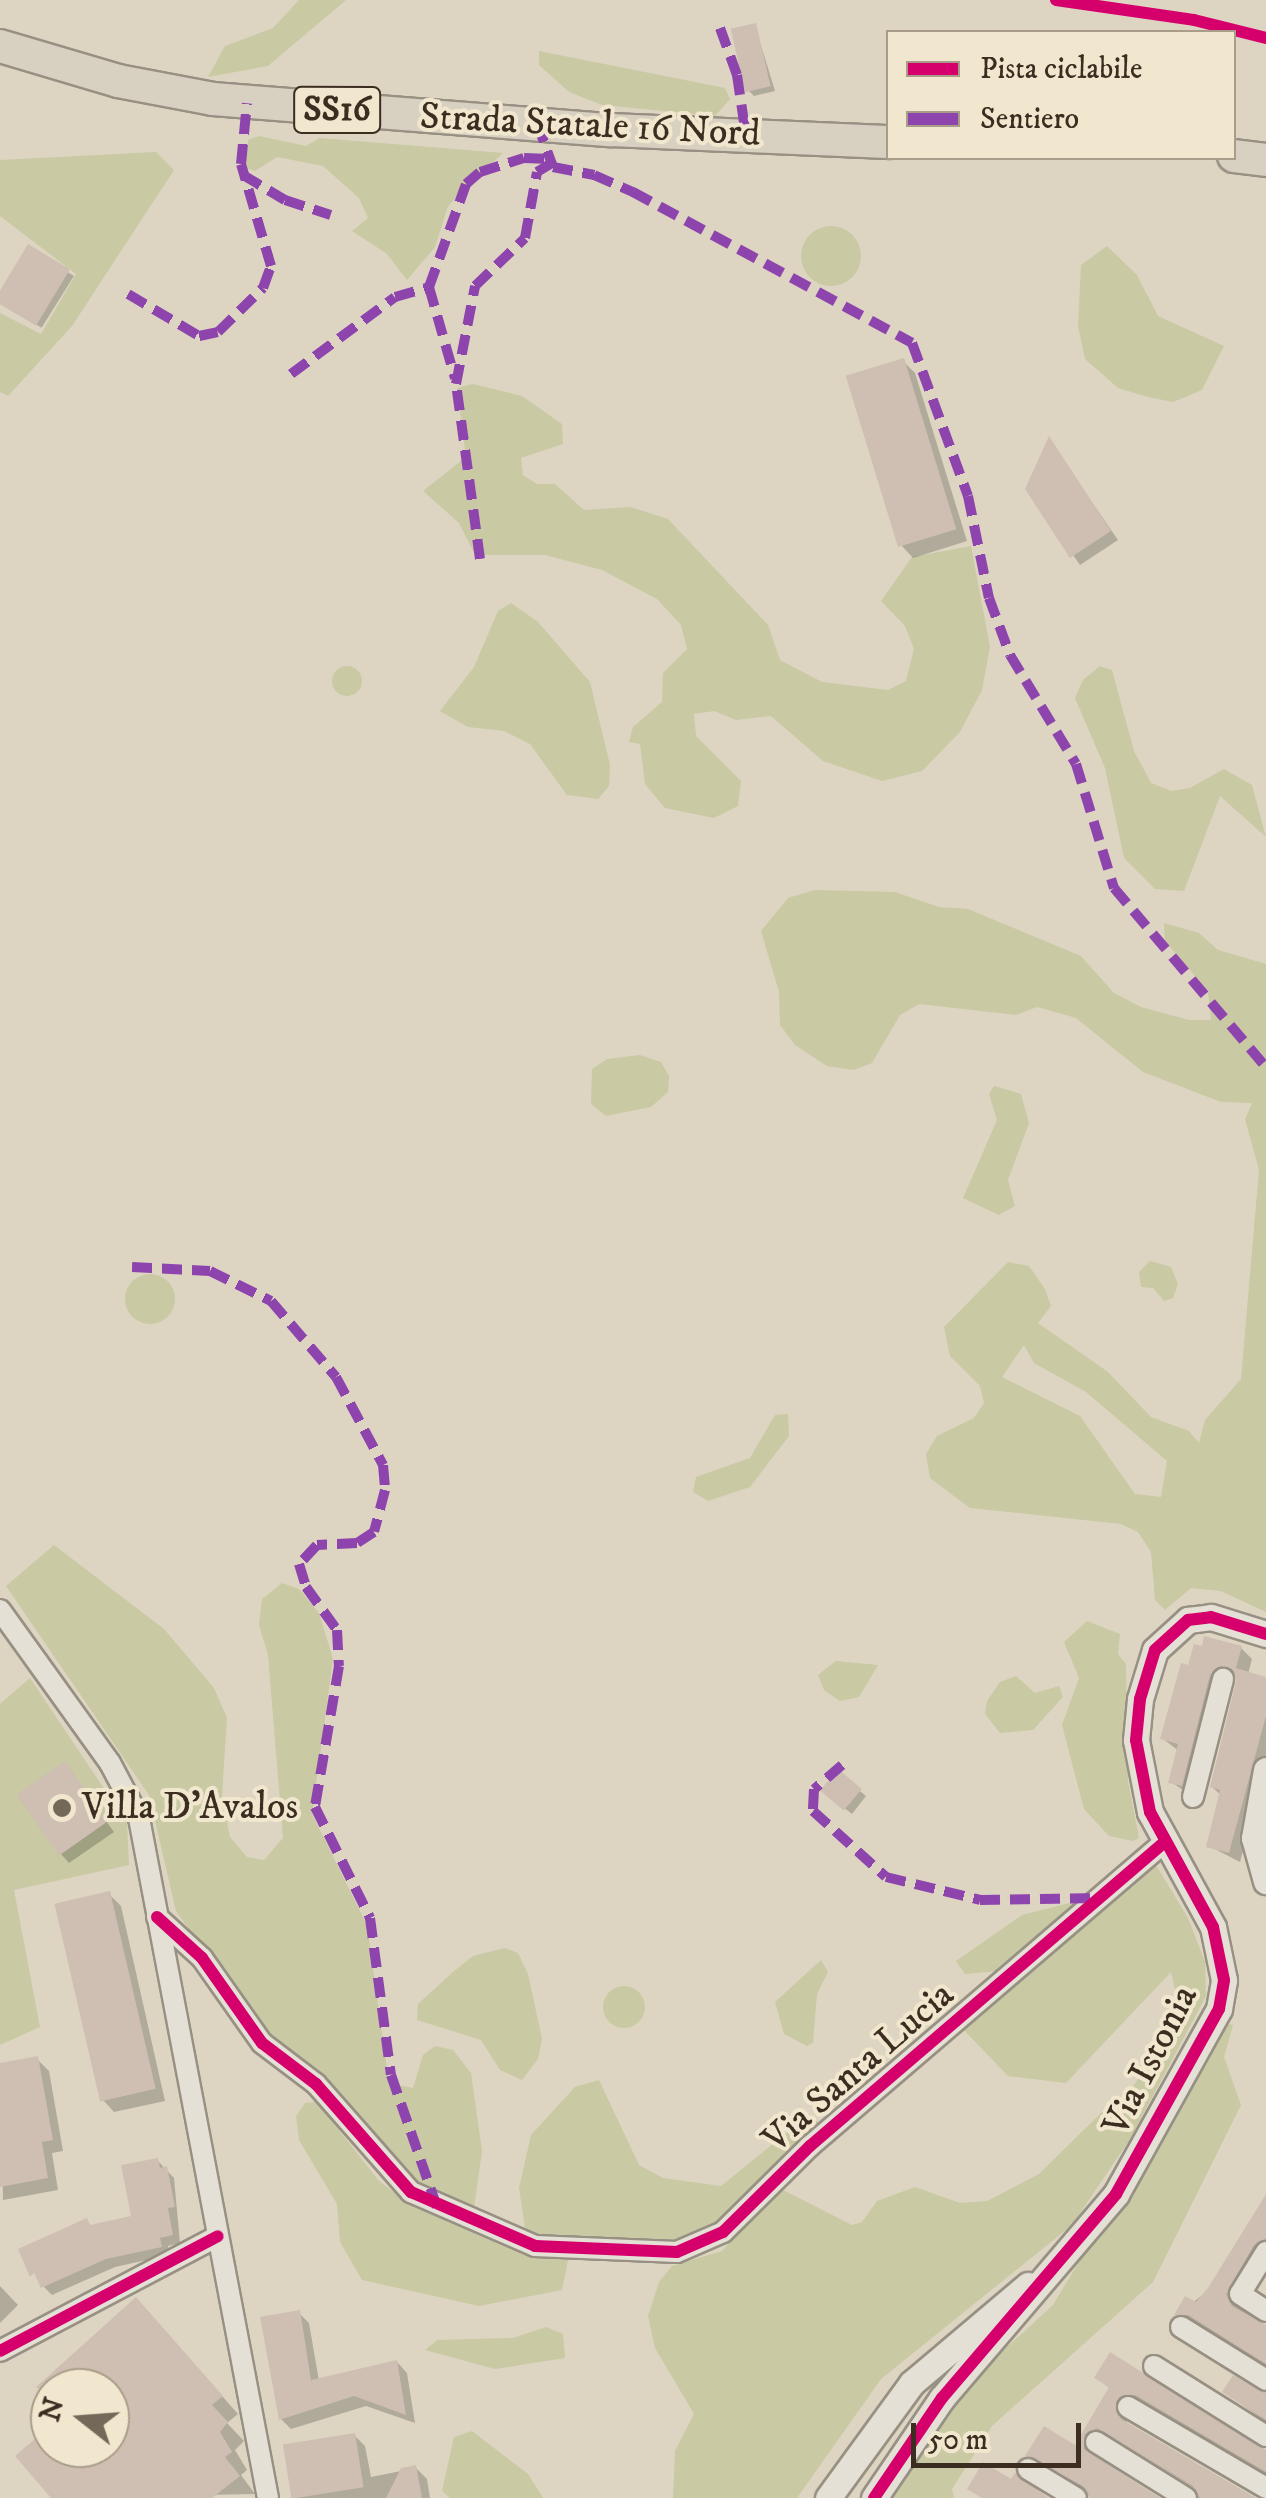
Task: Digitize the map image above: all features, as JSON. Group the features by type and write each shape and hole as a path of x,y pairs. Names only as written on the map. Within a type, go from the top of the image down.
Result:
{"main road":[{"name":"Strada Statale 16 Nord","path":"0,46 118,81 212,100 610,130 886,142"},
{"path":"1236,156 1266,160"}],"street":[{"path":"0,1610 126,1787 139,1818 268,2498"},
{"name":"Via Istonia","path":"874,2498 942,2398 1116,2194 1219,2008 1224,1980 1213,1926 1163,1843 1136,1740 1156,1650 1176,1627 1200,1618 1266,1634"},
{"path":"1193,1797 1223,1679"},
{"path":"1266,1770 1254,1838 1266,1881"},
{"name":"Via Santa Lucia","path":"158,1918 202,1958 262,2043 316,2084 411,2192 535,2246 676,2252 723,2232 810,2146 1163,1843"},
{"path":"0,2352 218,2236"},
{"path":"1266,2252 1240,2294 1266,2311"},
{"path":"828,2498 912,2383 988,2314 1059,2261"},
{"path":"1181,2327 1266,2380"},
{"path":"1154,2366 1266,2436"},
{"path":"1128,2407 1266,2488"},
{"path":"1096,2442 1186,2498"},
{"path":"1028,2470 1076,2498"}],"green space":[{"path":"299,0 346,0 268,66 208,77 225,46 273,28"},
{"path":"539,51 725,88 730,99 715,116 602,105 569,92 539,65"},
{"path":"259,136 306,146 320,138 503,153 448,206 435,247 407,280 387,254 352,231 368,218 359,198 323,166 277,157 255,171 245,168 248,140"},
{"path":"156,152 174,170 72,326 8,396 0,392 0,313 41,334 76,274 0,216 0,160"},
{"path":"831,226 852,235 861,256 852,277 831,286 810,277 801,256 810,235"},
{"path":"1107,246 1137,275 1158,316 1224,346 1202,390 1173,402 1148,397 1118,388 1085,359 1078,326 1081,265"},
{"path":"473,384 522,396 562,424 563,444 521,458 523,475 537,484 555,484 584,510 631,507 668,519 768,625 780,660 822,682 888,690 906,681 914,649 905,626 881,601 912,557 971,546 990,647 982,690 960,732 922,771 882,781 823,761 771,716 736,720 714,711 694,714 696,736 741,781 738,806 714,818 665,808 645,784 640,744 629,742 633,727 662,702 663,673 687,649 681,625 657,599 602,570 545,555 475,555 459,523 423,491 466,457 457,388"},
{"path":"511,603 538,622 590,682 610,765 609,786 598,799 567,795 530,744 504,731 468,727 440,711 474,667 498,611"},
{"path":"347,666 358,670 362,681 358,692 347,696 336,692 332,681 336,670"},
{"path":"1100,666 1112,670 1134,751 1151,783 1171,791 1190,788 1224,769 1252,785 1266,837 1220,796 1184,891 1155,889 1124,858 1105,768 1075,698 1083,680"},
{"path":"815,890 895,892 939,907 968,909 1081,956 1114,993 1141,1007 1189,1020 1211,1020 1208,991 1165,941 1164,923 1199,933 1218,950 1266,964 1266,1612 1221,1591 1191,1588 1165,1610 1155,1600 1151,1552 1138,1532 1121,1524 970,1508 930,1478 926,1454 937,1436 974,1418 984,1403 980,1386 950,1356 944,1327 1008,1262 1029,1266 1045,1289 1051,1306 1038,1323 1108,1372 1151,1417 1189,1431 1199,1443 1205,1420 1241,1379 1259,1170 1245,1119 1252,1103 1221,1102 1143,1072 1076,1018 1037,1007 1016,1015 919,1004 900,1015 872,1063 854,1070 827,1066 795,1045 780,1025 779,992 761,931 788,898","holes":["1024,1345 1034,1363 1086,1392 1167,1461 1161,1497 1135,1494 1080,1416 1002,1377"]},
{"path":"640,1055 661,1062 669,1076 668,1092 651,1107 606,1116 591,1104 592,1069 607,1059"},
{"path":"994,1086 1021,1094 1029,1123 1008,1180 1015,1206 999,1215 963,1198 997,1120 989,1094"},
{"path":"1150,1261 1171,1267 1178,1284 1173,1298 1164,1301 1153,1288 1141,1287 1139,1272"},
{"path":"150,1274 167,1282 175,1299 167,1316 150,1324 133,1316 125,1299 133,1282"},
{"path":"788,1414 789,1436 750,1487 708,1501 693,1492 696,1477 750,1458 775,1415"},
{"path":"54,1545 164,1629 214,1688 227,1718 222,1796 230,1837 247,1857 264,1860 283,1838 268,1655 259,1625 262,1599 282,1583 299,1589 319,1613 333,1659 312,1814 367,1925 389,2083 413,2088 423,2055 435,2046 453,2050 471,2073 482,2151 473,2215 398,2171 335,2089 267,2038 176,1911 149,1795 6,1586"},
{"path":"1087,1621 1120,1634 1118,1654 1126,1664 1128,1781 1139,1838 1133,1841 1109,1836 1084,1809 1062,1725 1079,1678 1064,1642"},
{"path":"836,1661 878,1665 859,1697 840,1701 824,1690 818,1675"},
{"path":"1016,1676 1035,1693 1059,1686 1063,1697 1033,1730 1000,1733 985,1714 987,1701 1000,1682"},
{"path":"30,1678 127,1823 129,1865 14,1890 40,2027 0,2045 0,1704"},
{"path":"1156,1865 1188,1918 1205,1962 1206,1996 1130,2139 1072,2225 881,2379 797,2498 673,2498 675,2451 694,2414 655,2348 648,2316 659,2282 672,2266 722,2251 779,2188 852,2225 862,2222 877,2201 915,2187 960,2203 987,2201 1039,2174 1102,2112 1118,2108 1181,2017 1171,1972 1066,2083 1008,2076 961,2027"},
{"path":"1082,1900 999,1971 965,1974 956,1961 1022,1915"},
{"path":"505,1948 518,1953 528,1974 542,2039 538,2059 522,2080 500,2070 481,2040 417,2020 418,2004 453,1972 473,1956"},
{"path":"821,1960 828,1972 817,1994 813,2043 807,2046 784,2034 775,2002"},
{"path":"624,1986 639,1992 645,2007 639,2022 624,2028 609,2022 603,2007 609,1992"},
{"path":"1224,2022 1233,2025 1224,2057 1241,2105 1153,2282 992,2426 952,2489 954,2498 881,2498 957,2393 1053,2305"},
{"path":"599,2080 639,2165 663,2178 721,2186 794,2127 810,2118 819,2122 710,2230 649,2245 526,2235 519,2188 531,2135 575,2087"},
{"path":"317,2102 379,2181 414,2207 524,2255 568,2260 562,2290 479,2306 362,2280 340,2242 337,2204 299,2140 296,2116 305,2103"},
{"path":"546,2327 563,2334 565,2358 495,2369 425,2350 437,2340 513,2338"},
{"path":"472,2431 528,2474 543,2498 450,2498 442,2491 454,2437"}],"building":[{"path":"756,23 771,86 745,92 731,29"},
{"path":"28,244 70,269 36,326 0,304 0,291"},
{"path":"904,358 956,529 898,547 846,376"},
{"path":"1049,436 1111,531 1070,558 1025,489"},
{"path":"1204,1636 1242,1646 1236,1668 1266,1677 1266,1716 1229,1853 1206,1847 1220,1790 1210,1787 1236,1682 1233,1670 1220,1666 1210,1675 1182,1786 1168,1783 1178,1744 1160,1739 1181,1663 1188,1665 1194,1644 1202,1646"},
{"name":"Villa D'Avalos","path":"65,1761 107,1822 59,1855 17,1795"},
{"path":"838,1769 862,1789 844,1810 820,1790"},
{"path":"110,1891 156,2089 100,2102 54,1904"},
{"path":"38,2056 53,2140 42,2142 48,2178 0,2187 0,2063"},
{"path":"158,2158 160,2168 167,2166 175,2207 168,2208 173,2235 160,2238 162,2247 106,2259 41,2288 34,2273 30,2277 18,2249 87,2218 90,2225 131,2216 121,2165"},
{"path":"1266,2194 1266,2238 1254,2245 1226,2294 1232,2306 1266,2325 1266,2364 1188,2315 1174,2315 1185,2296 1196,2302 1208,2288"},
{"path":"136,2297 223,2396 212,2405 228,2422 220,2432 232,2452 225,2457 240,2476 212,2498 51,2498 15,2456 30,2443 30,2468 130,2468 130,2368 57,2368"},
{"path":"300,2310 311,2380 397,2360 406,2415 354,2396 279,2420 260,2317"},
{"path":"1110,2352 1266,2450 1266,2472 1135,2395 1116,2401 1121,2419 1256,2498 1200,2498 1193,2486 1097,2428 1085,2434 1084,2449 1160,2498 1090,2498 1083,2486 1025,2456 1044,2426 1075,2445 1109,2387 1094,2378"},
{"path":"1233,2375 1266,2394 1266,2420 1222,2392"},
{"path":"355,2433 364,2487 291,2498 283,2444"},
{"path":"983,2462 1011,2479 1015,2473 1049,2498 982,2498 967,2489"},
{"path":"416,2465 422,2498 386,2498 401,2468"}],"marked path":[{"path":"720,28 737,75 746,136"},
{"path":"128,294 199,336 218,332 263,288 271,266 241,164 247,103"},
{"path":"537,123 553,167 594,175 633,192 912,343 968,496 989,598 1010,655 1076,764 1114,888 1266,1067"},
{"path":"291,374 395,297 429,287 466,184 480,172 524,158 550,159"},
{"path":"480,559 456,384 475,286 525,238 537,172 552,163"},
{"path":"243,175 285,200 331,215"},
{"path":"429,287 455,378"},
{"path":"132,1267 210,1271 271,1301 336,1377 383,1465 385,1490 374,1532 357,1543 317,1545 299,1564 306,1587 337,1630 339,1666 315,1807 370,1918 391,2075 437,2207"},
{"path":"842,1765 814,1789 813,1811 886,1877 980,1900 1100,1898"}],"cycle path":[{"path":"1056,0 1194,20 1234,30"},
{"path":"1236,30 1266,38"},
{"path":"874,2498 942,2398 1116,2194 1219,2009 1224,1980 1213,1927 1150,1812 1136,1740 1140,1699 1155,1650 1188,1620 1211,1617 1266,1634"},
{"path":"157,1917 202,1958 262,2043 316,2084 411,2192 535,2246 677,2252 723,2232 810,2146 1163,1843"},
{"path":"0,2351 218,2236"}],"place":[{"name":"Villa D'Avalos","path":"62,1808"}]}
